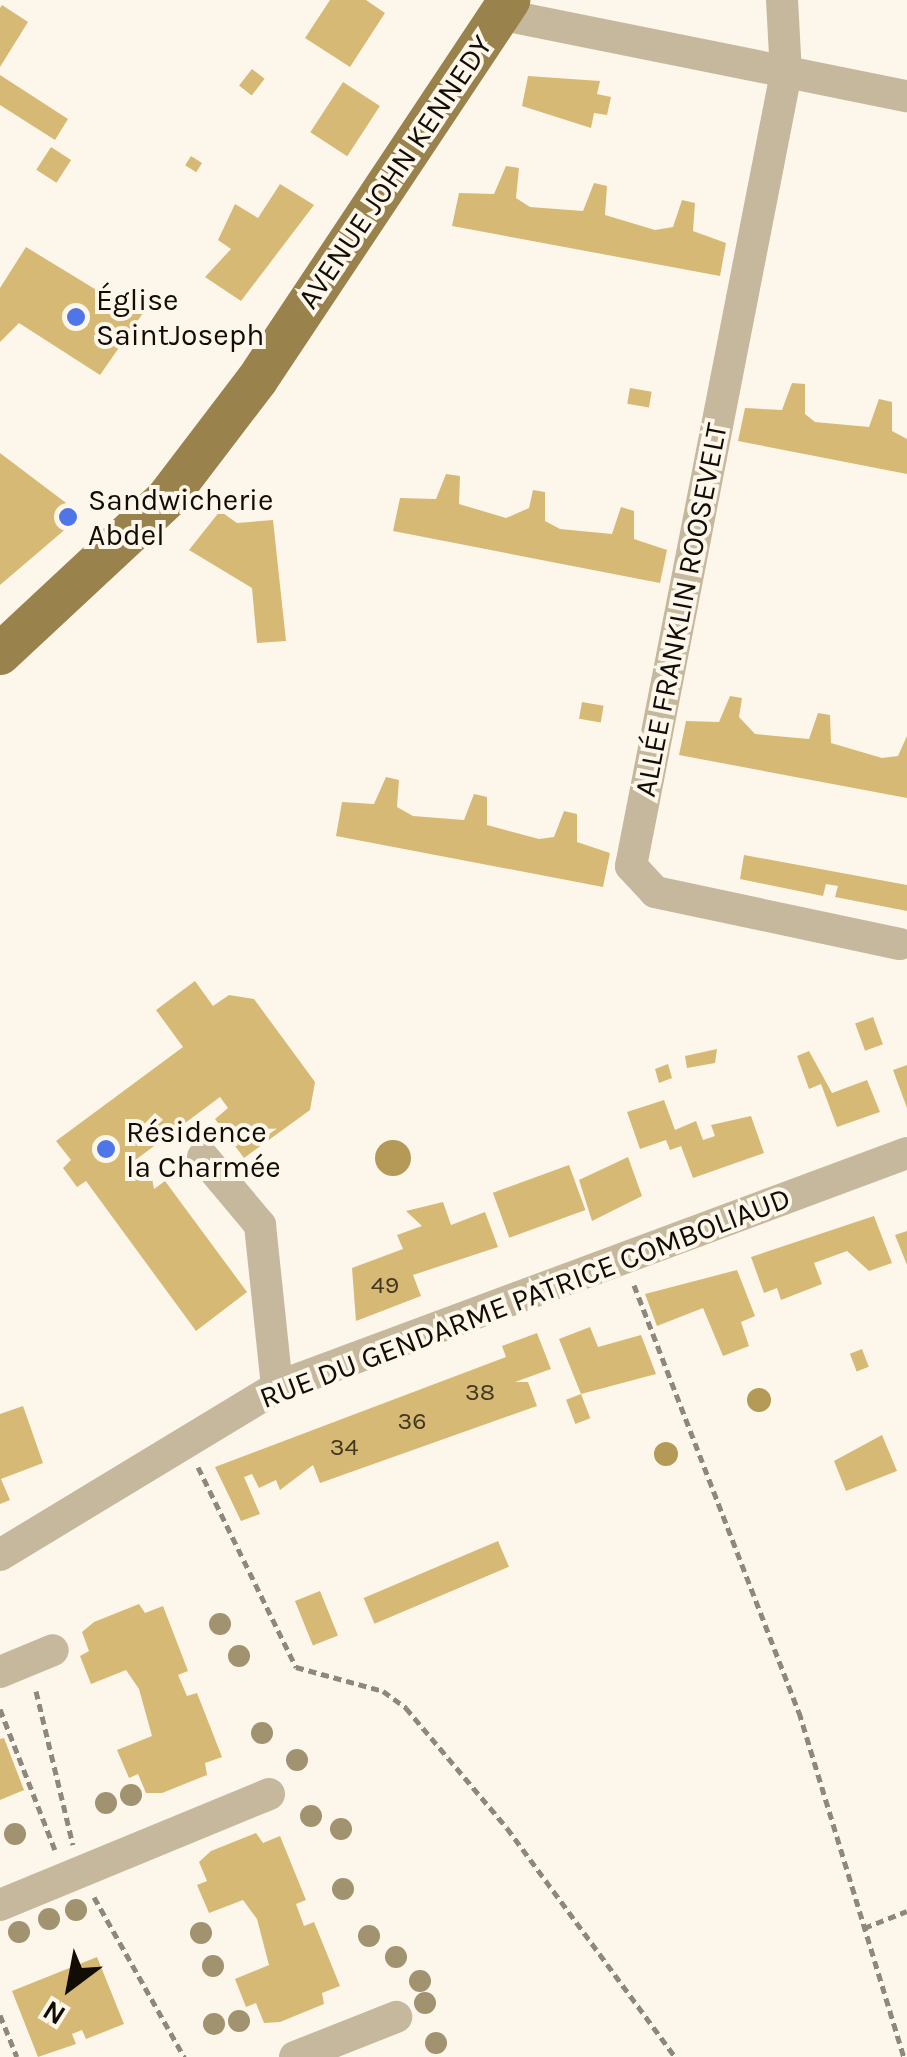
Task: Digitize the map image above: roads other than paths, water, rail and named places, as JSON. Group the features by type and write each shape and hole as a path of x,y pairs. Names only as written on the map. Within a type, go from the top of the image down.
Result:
{"main road":[{"name":"AVENUE JOHN KENNEDY","path":"0,654 167,498 504,7"}],"street":[{"path":"782,0 786,73"},
{"path":"504,7 786,73 907,96"},
{"name":"ALLÉE FRANKLIN ROOSEVELT","path":"786,73 631,866 655,892 900,944"},
{"name":"RUE DU GENDARME PATRICE COMBOLIAUD","path":"0,1555 184,1438 277,1387 907,1153"},
{"path":"203,1156 260,1226 277,1387"},
{"path":"0,1672 53,1650"},
{"path":"0,1905 269,1794"},
{"path":"295,2057 396,2017"}],"place":[{"name":"Église SaintJoseph","path":"76,317"},
{"name":"Sandwicherie Abdel","path":"68,517"},
{"name":"Résidence la Charmée","path":"106,1149"}]}
